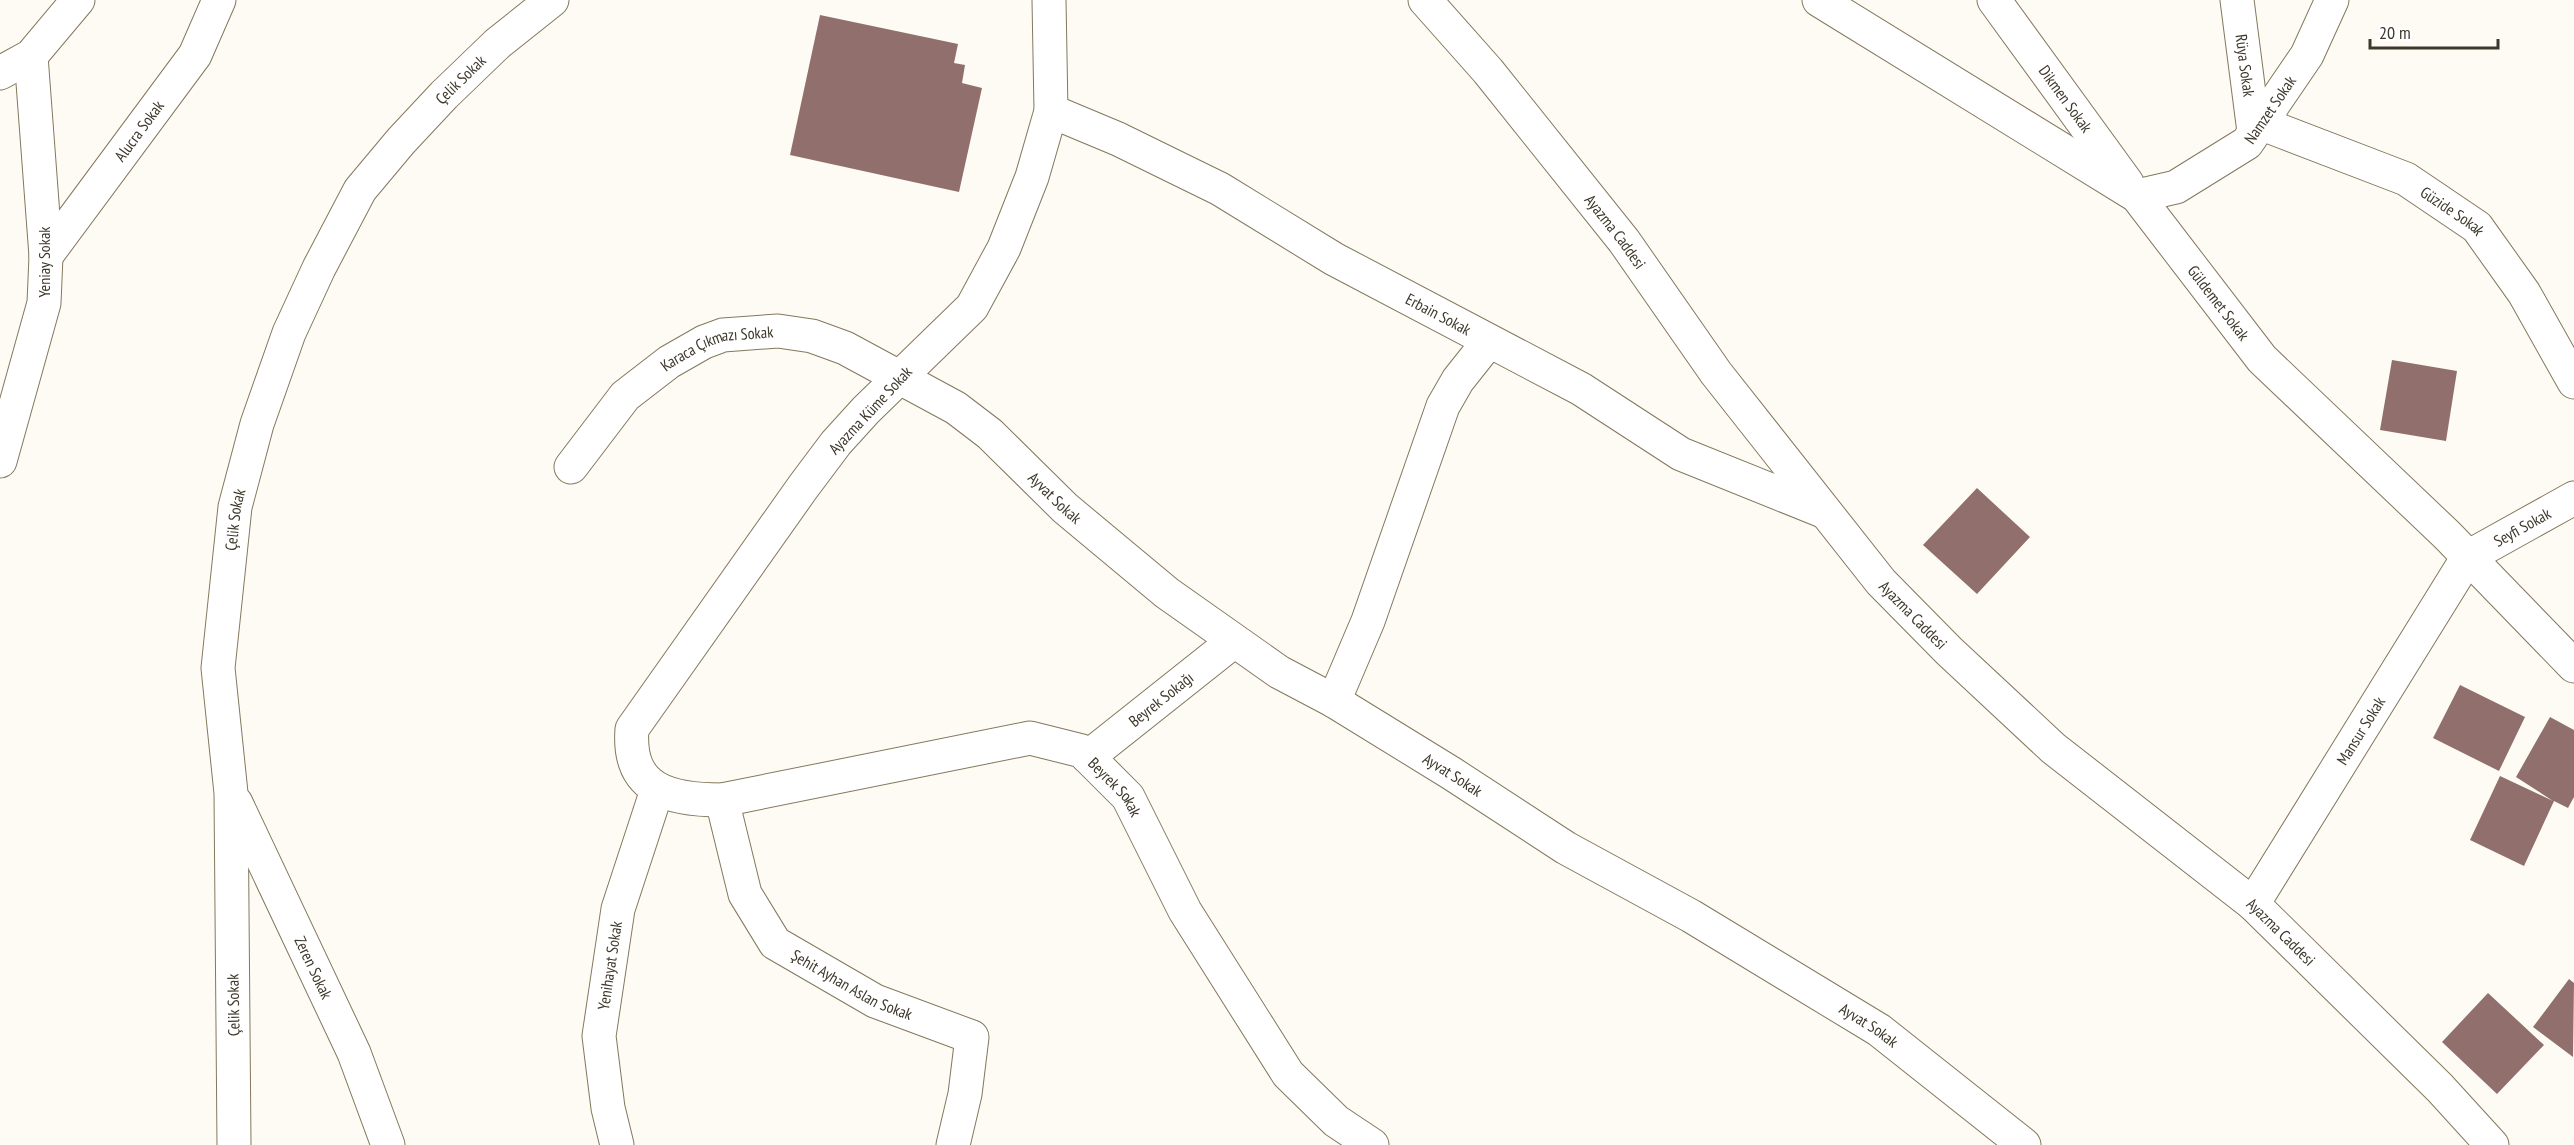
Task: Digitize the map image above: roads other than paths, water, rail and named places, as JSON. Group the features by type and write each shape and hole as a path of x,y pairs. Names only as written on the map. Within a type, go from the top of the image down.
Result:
{"street":[{"path":"0,73 30,56 78,0"},
{"name":"Alucra Sokak","path":"46,256 195,55 219,0"},
{"name":"Çelik Sokak","path":"234,1145 231,793 218,668 235,507 257,424 289,333 319,268 360,190 444,95 497,44 552,0"},
{"name":"Ayazma Küme Sokak","path":"657,790 634,764 631,749 632,729 803,486 851,426 972,308 1004,248 1032,177 1051,111 1049,0"},
{"name":"Ayazma Caddesi","path":"1425,0 1488,71 1624,241 1716,373 1881,582 1949,651 2053,748 2253,904 2440,1088 2492,1145"},
{"name":"Güldemet Sokak","path":"1819,0 2137,196 2262,359 2468,557 2574,666"},
{"name":"Dikmen Sokak","path":"1994,0 2137,196"},
{"name":"Rüya Sokak","path":"2237,0 2257,128"},
{"name":"Namzet Sokak","path":"2137,196 2176,187 2247,143 2307,56 2332,0"},
{"name":"Yeniay Sokak","path":"0,461 45,303 46,256 30,56"},
{"name":"Erbain Sokak","path":"1051,111 1118,139 1220,189 1334,259 1581,389 1681,454 1827,513"},
{"name":"Güzide Sokak","path":"2257,128 2406,179 2477,227 2524,293 2574,382"},
{"name":"Karaca Çıkmazı Sokak","path":"571,467 626,396 669,362 704,342 723,335 778,331 812,336 845,348 900,376"},
{"path":"1334,701 1368,621 1443,406 1458,380 1489,341"},
{"name":"Ayvat Sokak","path":"900,376 956,408 990,434 1065,508 1167,593 1279,672 1334,701 1451,773 1566,848 1691,916 1879,1030 2024,1145"},
{"name":"Seyfi Sokak","path":"2468,557 2574,498"},
{"name":"Mansur Sokak","path":"2253,904 2468,557"},
{"name":"Beyrek Sokağı","path":"1088,758 1234,640"},
{"name":"Beyrek Sokak","path":"657,790 691,800 722,800 1030,738 1082,751 1128,797 1185,911 1288,1074 1336,1121 1372,1145"},
{"name":"Yenihayat Sokak","path":"617,1145 608,1108 598,1036 618,909 657,790"},
{"name":"Zeren Sokak","path":"231,793 354,1053 388,1145"},
{"name":"Şehit Ayhan Aslan Sokak","path":"722,800 745,894 775,943 875,1001 972,1037 965,1094 952,1145"}]}
